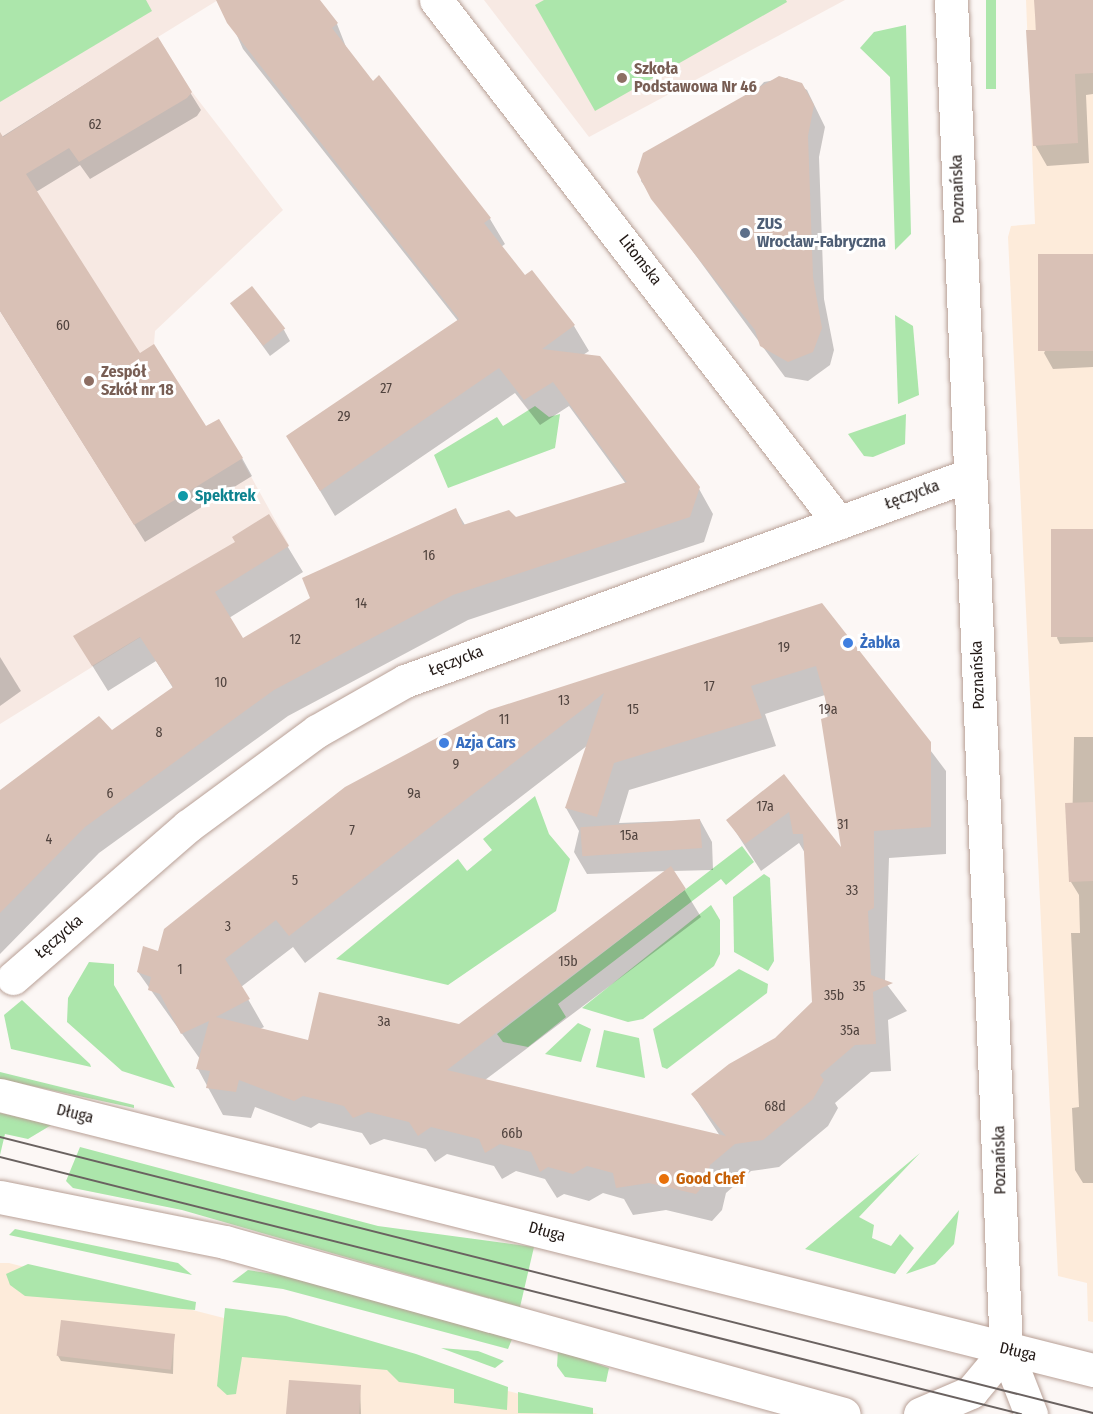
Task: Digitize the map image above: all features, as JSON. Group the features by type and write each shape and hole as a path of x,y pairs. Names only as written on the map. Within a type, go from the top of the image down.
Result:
{"street":[{"name":"Litomska","path":"436,0 839,523"},
{"name":"Poznańska","path":"951,0 1006,1350 1030,1414"},
{"name":"Łęczycka","path":"13,978 188,826 317,731 405,681 969,475"},
{"name":"Długa","path":"0,1095 1006,1350 1093,1370"},
{"path":"0,1197 225,1242 844,1414"},
{"path":"920,1414 971,1392 1006,1350"}],"shaded area":[{"name":"Zespół Szkół nr 18","path":"0,0 218,0 158,37 192,92 283,210 155,331 154,344 206,426 219,419 289,545 0,724"},
{"name":"Szkoła Podstawowa Nr 46","path":"484,0 845,0 589,137"},
{"path":"1026,0 1093,0 1093,1322 1088,1321 1087,1283 1058,1276 1008,237 1011,226 1035,224"},
{"path":"0,1263 9,1263 598,1414 0,1414"}],"green space":[{"path":"0,0 146,0 152,11 0,102"},
{"path":"544,0 786,0 787,2 595,111 535,5"},
{"path":"986,0 996,0 996,89 986,89"},
{"path":"906,25 911,234 895,250 890,77 860,48 874,32"},
{"path":"895,315 913,326 919,395 898,404"},
{"path":"535,406 549,417 560,414 555,448 448,488 434,455 497,417 503,426"},
{"path":"906,414 905,444 873,457 864,456 848,434"},
{"path":"535,796 549,834 570,859 556,911 448,985 336,959 458,859 467,871 492,850 483,839"},
{"path":"742,846 754,862 726,885 721,879 558,1004 566,1017 528,1047 503,1042 497,1034"},
{"path":"764,874 770,878 774,961 768,971 734,952 733,897"},
{"path":"711,905 720,920 720,954 714,966 643,1019 628,1022 582,1008"},
{"path":"89,962 114,964 114,985 175,1088 122,1071 67,1022 68,998"},
{"path":"739,969 768,984 767,993 667,1069 662,1067 653,1029"},
{"path":"22,1000 91,1067 11,1049 4,1015"},
{"path":"578,1023 591,1029 581,1062 545,1054"},
{"path":"604,1030 639,1038 645,1078 596,1067"},
{"path":"0,1072 134,1105 134,1108 0,1079"},
{"path":"0,1113 53,1124 28,1139 5,1134 0,1155"},
{"path":"80,1147 378,1226 534,1247 520,1307 182,1210 73,1188 66,1181"},
{"path":"920,1153 859,1217 874,1225 872,1238 891,1246 900,1234 914,1248 895,1274 805,1249"},
{"path":"959,1210 954,1244 935,1264 906,1274"},
{"path":"15,1229 178,1263 192,1275 9,1235"},
{"path":"28,1264 196,1302 195,1310 25,1296 10,1285 6,1274"},
{"path":"248,1270 287,1276 512,1339 508,1349 283,1289 232,1282"},
{"path":"225,1308 286,1316 416,1354 508,1387 507,1410 454,1403 454,1389 399,1382 387,1370 242,1357 236,1394 227,1395 217,1386"},
{"path":"441,1348 478,1351 504,1361 495,1368"},
{"path":"558,1350 609,1368 606,1382 565,1377 557,1366"},
{"path":"518,1392 593,1408 593,1414 518,1413"}],"building":[{"path":"216,0 320,0 338,23 332,28 373,81 379,75 491,218 484,223 525,275 532,270 575,325 542,349 600,356 700,487 690,517 453,595 274,690 85,827 0,913 0,790 99,716 112,730 173,687 140,637 92,666 73,636 235,542 232,537 269,514 289,546 215,592 243,638 310,598 302,578 456,508 463,525 509,510 516,517 627,482 553,382 524,400 499,368 320,491 286,436 459,319 227,23"},
{"path":"1034,0 1093,0 1093,73 1075,74 1078,143 1033,146 1026,30 1036,30"},
{"path":"158,37 192,92 187,98 79,162 69,148 26,174 140,353 154,344 206,426 219,419 243,458 134,525 0,311 0,132 3,137"},
{"name":"ZUS Wrocław-Fabryczna","path":"779,76 802,83 814,105 808,136 813,277 822,328 813,352 788,362 760,346 755,330 651,199 637,172 643,153"},
{"path":"1038,254 1093,254 1093,351 1038,351"},
{"path":"252,286 285,329 263,346 230,303"},
{"path":"1051,529 1093,529 1093,637 1051,637"},
{"path":"822,603 931,742 931,827 874,831 874,908 868,911 871,975 893,983 873,992 876,1044 855,1045 820,1075 824,1080 813,1099 763,1140 735,1144 710,1165 707,1182 696,1194 649,1183 616,1188 613,1173 587,1166 573,1174 548,1167 540,1172 531,1152 500,1144 485,1153 479,1139 431,1127 418,1136 409,1122 368,1112 353,1118 344,1106 303,1096 294,1101 239,1080 236,1092 206,1088 210,1071 196,1069 209,1021 181,1034 160,994 148,990 151,977 137,972 143,946 158,951 164,929 345,787 489,710","holes":["816,666 830,716 821,719 841,847 784,774 726,820 745,844 789,812 793,834 803,834 812,1002 775,1038 729,1064 691,1094 726,1136 447,1070 686,889 671,866 459,1024 319,992 308,1040 216,1017 250,999 225,959 276,920 289,936 604,693 565,808 597,817 614,763 762,718 751,686"]},
{"path":"1093,802 1093,881 1069,882 1065,803"},
{"path":"700,819 702,848 582,856 580,827"},
{"path":"61,1320 175,1334 171,1370 57,1356"},
{"path":"289,1380 361,1385 359,1414 286,1414"}],"tram line":[{"path":"0,1137 1093,1413"},
{"path":"0,1157 1021,1414"}],"place":[{"name":"Szkoła Podstawowa Nr 46","path":"622,78"},
{"name":"ZUS Wrocław-Fabryczna","path":"745,233"},
{"name":"Zespół Szkół nr 18","path":"89,381"},
{"name":"Spektrek","path":"183,496"},
{"name":"Żabka","path":"848,643"},
{"name":"Azja Cars","path":"444,743"},
{"name":"Good Chef","path":"664,1179"}]}
